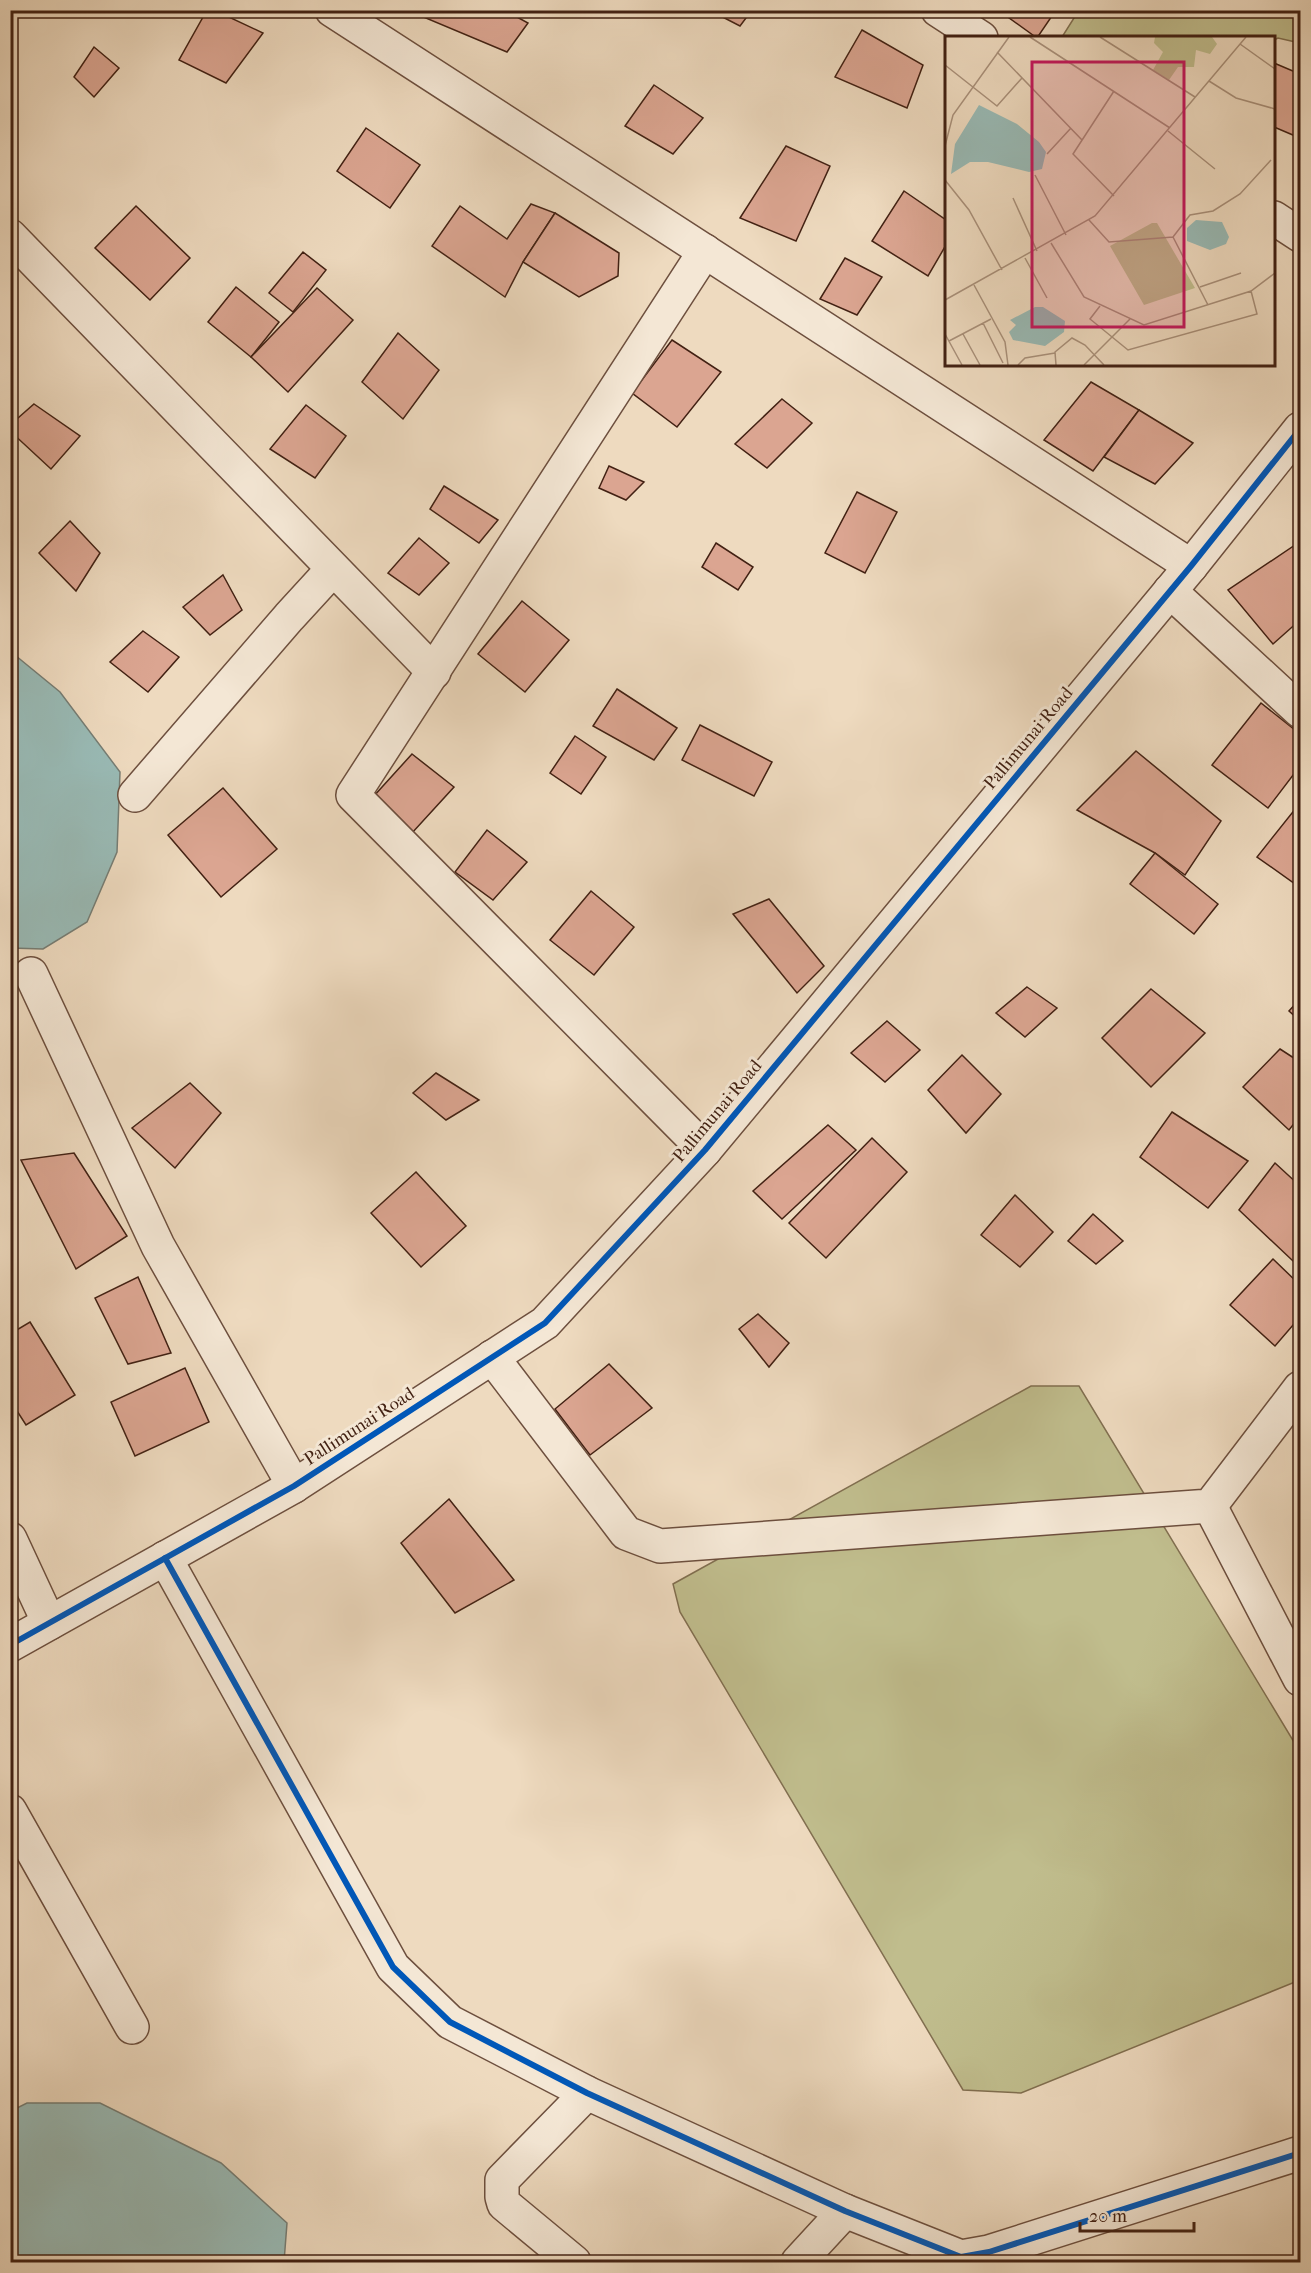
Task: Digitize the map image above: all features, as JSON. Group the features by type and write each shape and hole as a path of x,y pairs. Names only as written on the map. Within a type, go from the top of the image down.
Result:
{"street":[{"path":"332,10 1191,566"},
{"path":"938,10 978,36"},
{"path":"1275,219 1300,235"},
{"path":"10,236 434,672"},
{"path":"705,251 353,795 705,1150"},
{"name":"Pallimunai Road","path":"10,1645 294,1486 544,1323 705,1150 1191,566 1300,429"},
{"path":"135,795 333,569"},
{"path":"1170,591 1300,711"},
{"path":"31,974 158,1246 294,1486"},
{"path":"492,1357 626,1533 660,1546 1210,1506 1300,1388"},
{"path":"1210,1506 1300,1679"},
{"path":"10,1539 49,1623"},
{"path":"165,1558 393,1967 450,2022 587,2093 845,2211 961,2257 989,2252 1300,2153"},
{"path":"10,1812 132,2028"},
{"path":"574,2262 504,2204 502,2180 587,2093"},
{"path":"798,2262 845,2211"}],"shaded area":[{"path":"1079,10 1300,11 1300,43 1278,38 1275,40 1275,36 1063,36"},
{"path":"1031,1386 1079,1386 1300,1752 1300,1980 1021,2093 963,2090 680,1612 673,1584"}],"water":[{"path":"10,651 60,692 120,772 117,852 87,922 43,949 11,948"},
{"path":"27,2103 100,2103 221,2163 287,2223 284,2262 11,2262 11,2111"}],"building":[{"path":"207,10 214,10 263,33 226,83 179,60"},
{"path":"426,10 504,10 528,23 507,52 421,16"},
{"path":"709,10 752,10 740,26"},
{"path":"998,10 1056,10 1038,36 1034,36"},
{"path":"862,30 923,65 907,108 835,77"},
{"path":"94,47 119,68 94,97 74,77"},
{"path":"1275,63 1300,74 1300,138 1275,127"},
{"path":"654,85 703,118 673,154 625,126"},
{"path":"366,128 420,165 390,208 337,171"},
{"path":"786,146 830,166 796,241 740,218"},
{"path":"904,191 945,219 945,247 928,276 872,241"},
{"path":"531,204 555,213 523,262 505,297 432,246 460,206 507,239"},
{"path":"136,206 190,258 150,300 95,248"},
{"path":"555,213 619,253 618,276 579,297 523,262"},
{"path":"303,252 326,270 293,312 269,293"},
{"path":"845,258 882,277 857,315 820,299"},
{"path":"236,287 279,322 251,357 208,322"},
{"path":"317,288 353,320 288,392 251,357"},
{"path":"398,333 439,370 403,419 362,382"},
{"path":"672,340 721,372 677,427 632,393"},
{"path":"1091,382 1139,410 1093,471 1044,440"},
{"path":"782,399 812,423 767,468 735,444"},
{"path":"34,404 80,436 51,469 10,431 10,425"},
{"path":"306,405 346,436 315,478 270,449"},
{"path":"1139,410 1193,443 1155,484 1104,457"},
{"path":"609,466 644,482 626,500 599,488"},
{"path":"444,486 498,520 479,543 430,509"},
{"path":"857,492 897,512 865,573 825,553"},
{"path":"70,521 100,553 76,591 39,553"},
{"path":"419,538 449,563 419,595 388,573"},
{"path":"716,543 753,567 738,590 702,567"},
{"path":"1298,543 1300,546 1300,620 1273,644 1228,590"},
{"path":"223,575 242,610 210,635 183,607"},
{"path":"522,601 569,640 525,692 478,654"},
{"path":"143,631 179,657 148,692 110,662"},
{"path":"617,689 677,728 654,760 593,726"},
{"path":"1261,703 1300,734 1300,766 1268,808 1212,765"},
{"path":"700,725 772,762 754,796 682,760"},
{"path":"575,736 606,757 581,794 550,773"},
{"path":"1136,751 1221,821 1185,875 1155,853 1077,810"},
{"path":"412,754 454,787 412,833 373,797"},
{"path":"223,788 277,849 221,897 168,835"},
{"path":"1296,808 1300,811 1300,881 1298,886 1257,857"},
{"path":"487,830 527,862 493,900 455,872"},
{"path":"1155,853 1218,904 1194,934 1130,884"},
{"path":"591,891 634,927 594,975 550,940"},
{"path":"769,899 824,966 797,993 733,914"},
{"path":"1027,987 1057,1008 1025,1037 996,1013"},
{"path":"1151,989 1205,1033 1151,1087 1102,1038"},
{"path":"1300,999 1300,1021 1289,1011"},
{"path":"887,1021 920,1050 885,1082 851,1053"},
{"path":"1280,1049 1300,1062 1300,1116 1289,1130 1243,1087"},
{"path":"962,1055 1001,1094 966,1133 928,1090"},
{"path":"436,1073 479,1100 446,1120 413,1093"},
{"path":"190,1083 221,1113 175,1168 132,1128"},
{"path":"1172,1112 1248,1161 1208,1208 1140,1157"},
{"path":"828,1125 856,1150 782,1219 753,1191"},
{"path":"872,1138 907,1172 826,1258 789,1223"},
{"path":"74,1153 127,1236 76,1269 21,1160"},
{"path":"1275,1163 1300,1186 1300,1252 1293,1261 1239,1210"},
{"path":"416,1172 466,1226 421,1267 371,1213"},
{"path":"1015,1195 1053,1232 1020,1267 981,1235"},
{"path":"1093,1214 1123,1241 1096,1264 1068,1241"},
{"path":"1273,1259 1300,1285 1300,1317 1275,1346 1230,1305"},
{"path":"138,1277 171,1353 128,1364 95,1298"},
{"path":"758,1314 789,1343 769,1367 739,1329"},
{"path":"30,1322 75,1395 26,1425 10,1400 10,1334"},
{"path":"609,1364 652,1408 590,1455 555,1409"},
{"path":"185,1368 209,1422 135,1456 111,1402"},
{"path":"449,1499 514,1580 455,1613 401,1543"}],"cycle path":[{"path":"10,1645 294,1486 545,1323 705,1150 1191,566 1300,429"},
{"path":"165,1558 393,1967 450,2022 587,2093 845,2211 961,2257 989,2252 1300,2153"}]}
